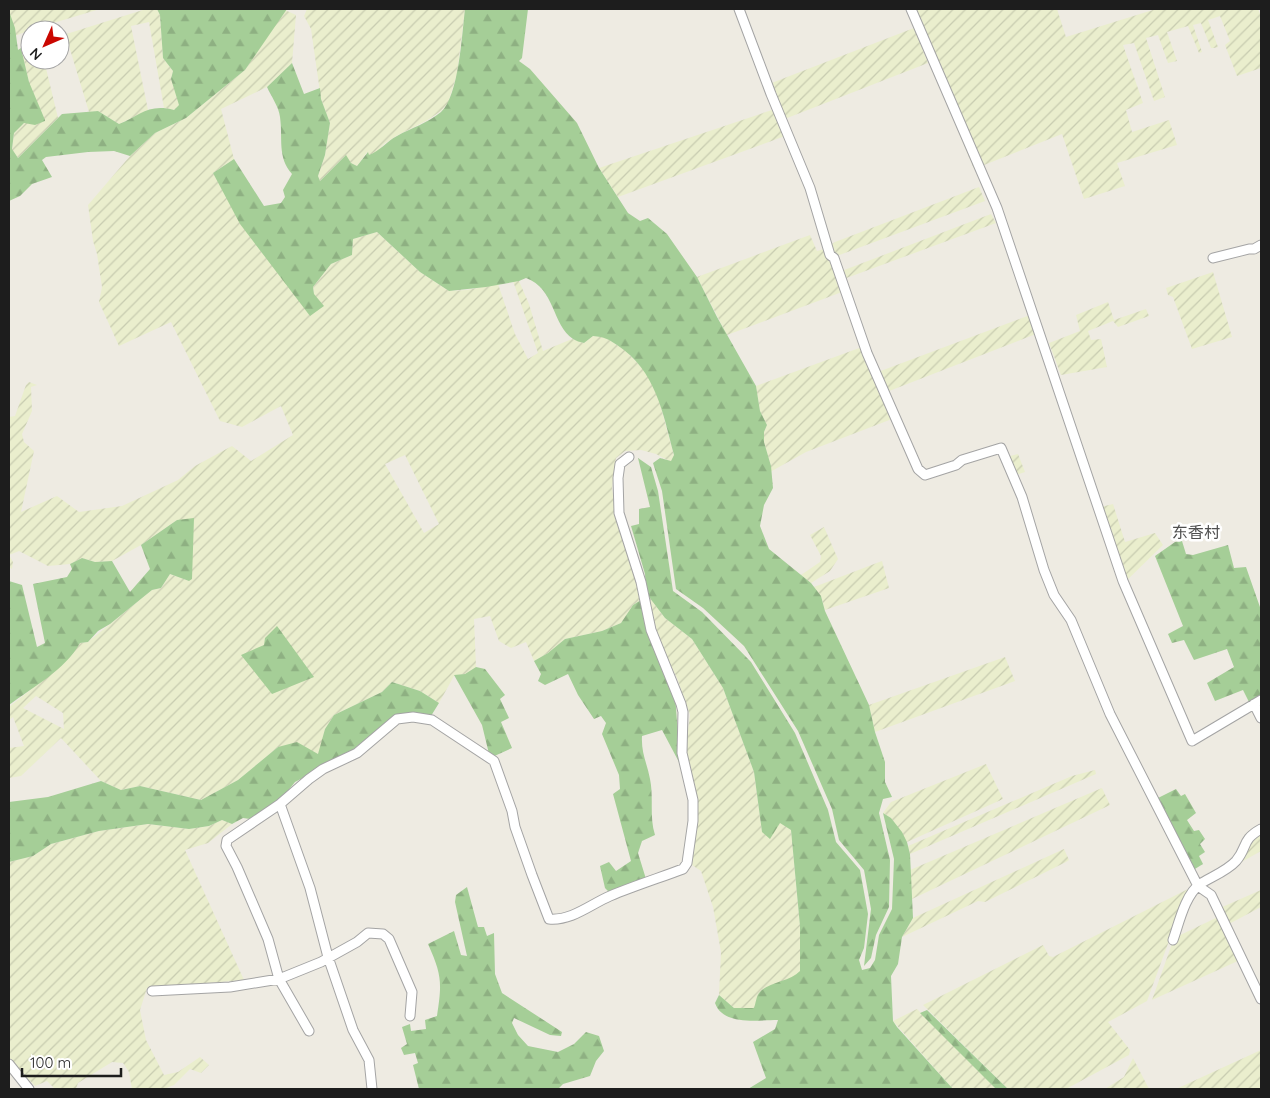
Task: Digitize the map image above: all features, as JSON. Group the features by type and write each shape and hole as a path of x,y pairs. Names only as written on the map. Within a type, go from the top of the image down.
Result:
{"street":[{"path":"739,9 771,94 810,188 830,255 834,258 867,353 918,470 925,475 956,465 962,460 1001,448 1022,497 1044,570 1054,595 1071,620 1110,714 1198,886 1211,895 1261,999"},
{"path":"911,9 997,208 1123,581 1192,741 1258,702 1261,718"},
{"path":"1213,258 1261,246"},
{"path":"309,1030 279,979 268,939 226,846 227,840 280,804 323,769 357,752 397,720 413,716 432,720 494,761 512,811 523,851 549,919 574,914 609,896 683,868 687,863 693,821 693,800 682,753 683,712 651,630 641,582 620,514 618,478 620,464 629,457"},
{"path":"280,804 310,888 328,957 353,1030 369,1060 372,1089"},
{"path":"1173,940 1184,907 1198,886 1234,863 1241,854 1250,835 1261,829"},
{"path":"152,991 230,987 279,979 328,957 357,942 368,933 383,934 389,939 412,992 410,1016"},
{"path":"9,1064 29,1089"}],"green space":[{"path":"9,9 100,9 63,20 20,20 20,34 15,36"},
{"path":"146,9 157,9 160,15 163,58 173,71 171,79 180,105 174,110 164,108 149,22 131,26 148,110 119,124 98,111 89,112 70,49 70,33"},
{"path":"157,9 287,9 245,70 186,118 155,133 130,156 114,151 46,157 42,160 52,177 32,184 20,196 9,201 9,11 15,28 18,50 20,49 20,70 26,70 29,82 45,120 35,125 24,123 14,133 12,149 18,158 62,114 98,111 119,124 151,109 165,108 174,110 179,105 171,79 173,71 163,58 160,15"},
{"path":"307,9 465,9 457,74 448,103 441,111 426,121 384,144 376,153 369,155 367,152 357,166 351,163 345,156 320,181 318,176 325,155 330,123 321,99 311,29 304,16"},
{"path":"465,9 528,9 522,58 519,61 530,69 577,123 599,168 628,213 640,221 648,218 667,234 697,277 756,386 760,411 767,425 764,432 764,442 771,466 773,488 764,505 760,526 769,549 811,583 821,596 825,611 869,705 875,732 885,762 885,782 892,797 883,799 879,813 890,860 889,907 876,935 871,958 864,966 871,909 864,870 839,840 832,809 798,731 744,646 703,608 676,589 662,491 653,463 660,458 671,461 674,455 656,394 641,367 630,355 606,339 593,336 584,343 573,339 561,325 543,290 526,278 486,287 449,291 420,272 377,232 353,239 352,255 331,264 313,287 314,294 324,306 310,316 240,224 213,173 234,159 264,206 281,203 285,197 283,190 292,174 287,168 282,154 281,125 277,105 267,87 292,63 304,94 320,88 321,99 330,123 325,155 318,176 320,181 346,155 351,163 357,166 368,152 369,155 373,153 393,138 436,116 447,104 456,79"},
{"path":"907,9 1057,9 1066,37 1156,9 1258,9 1261,16 1261,68 1237,76 1225,45 1230,41 1220,16 1208,20 1218,47 1211,48 1201,23 1193,25 1202,52 1199,53 1188,26 1167,32 1177,61 1168,63 1158,35 1146,38 1165,97 1154,101 1134,43 1123,45 1143,103 1126,110 1132,132 1169,120 1177,145 1117,163 1125,186 1084,199 1062,134 974,169"},
{"path":"285,10 296,15 292,63 267,87 221,109 234,159 213,173 314,294 313,287 331,264 352,255 353,239 377,232 420,272 449,291 467,290 498,284 515,334 528,359 538,353 513,281 519,281 529,304 543,351 572,339 584,343 593,336 605,337 626,351 647,373 659,400 674,456 671,462 656,454 641,450 625,451 616,458 612,488 617,524 635,572 641,600 633,605 621,623 602,631 565,639 548,653 534,661 526,642 511,648 499,641 490,616 474,619 476,667 465,674 454,676 439,703 420,691 392,682 382,692 334,715 325,729 319,754 278,747 238,780 201,800 140,786 121,790 101,781 61,738 21,776 9,778 9,748 24,746 13,717 9,720 9,707 62,665 80,643 88,642 152,590 161,588 170,574 189,581 177,520 141,545 112,561 95,562 82,558 70,564 48,566 19,551 9,555 9,417 15,416 26,385 29,382 37,385 31,387 32,411 22,434 24,442 34,451 21,512 57,496 79,512 122,506 178,480 195,466 232,446 251,461 293,435 281,406 242,427 220,421 171,322 119,346 99,302 102,287 88,205 130,156 155,133 186,118 245,70","holes":["405,455 439,524 424,533 385,464","36,696 63,713 64,729 23,708"]},
{"path":"914,28 928,63 782,120 769,84"},
{"path":"26,70 46,70 58,118 18,158 12,150 14,133 24,123 29,82"},
{"path":"775,109 785,136 618,197 599,168"},
{"path":"979,187 985,201 834,257 830,245 835,242"},
{"path":"991,214 996,223 841,280 839,272"},
{"path":"810,235 817,251 828,248 842,292 727,335 697,277"},
{"path":"1213,272 1232,337 1192,349 1173,297 1168,295 1166,288"},
{"path":"1108,302 1114,320 1146,309 1149,316 1118,327 1113,321 1088,331 1091,340 1101,339 1107,367 1061,375 1049,343 1080,331 1076,315"},
{"path":"1033,314 1041,332 884,393 878,372"},
{"path":"862,347 892,419 806,452 770,472 771,466 764,442 764,432 767,425 760,411 756,386"},
{"path":"1018,454 1025,472 1013,476 1006,457"},
{"path":"638,458 651,467 658,491 673,591 702,612 751,662 795,733 828,810 836,842 860,870 868,914 864,948 859,960 862,970 870,968 875,960 879,935 892,909 894,859 883,813 891,818 907,842 910,854 913,918 902,937 898,964 891,976 893,1021 953,1089 748,1089 766,1078 753,1042 775,1029 778,1020 751,1021 733,1018 719,1010 715,1003 719,995 734,1008 754,1008 758,995 763,989 790,978 800,971 800,926 791,830 780,823 770,839 762,832 754,772 723,688 692,639 665,618 646,593 645,574 631,526 639,524 639,509 650,507"},
{"path":"1113,504 1125,542 1155,533 1163,545 1122,585 1097,508"},
{"path":"194,518 192,579 189,581 170,574 161,588 152,590 110,624 98,631 88,642 80,643 74,653 57,670 9,705 9,581 22,585 37,647 45,643 33,584 67,577 72,569 70,564 82,558 95,562 112,561 130,592 150,569 141,545 177,520"},
{"path":"824,527 838,559 830,571 811,583 801,575 820,562 821,556 810,535"},
{"path":"1182,541 1186,554 1193,555 1228,545 1234,568 1246,567 1261,610 1261,700 1251,706 1243,690 1215,701 1207,683 1234,667 1227,649 1194,660 1184,640 1172,643 1168,634 1183,626 1155,556 1175,542"},
{"path":"9,555 13,562 12,569 9,567"},
{"path":"882,561 889,588 825,610 821,596 814,587"},
{"path":"646,593 665,618 692,639 723,688 754,772 762,832 780,822 791,830 800,926 800,971 796,976 763,989 758,994 755,1008 734,1008 719,995 721,952 713,907 701,871 692,865 695,839 684,760 690,715 677,678 656,635"},
{"path":"641,600 675,694 680,764 662,730 642,736 643,753 651,786 652,821 655,835 642,841 638,853 646,879 611,894 605,888 600,866 609,862 616,871 631,861 613,794 620,789 619,775 602,734 606,723 601,716 594,719 578,695 568,674 545,685 538,681 541,674 534,661 548,653 565,639 602,631 621,623 633,605"},
{"path":"277,626 314,677 272,694 241,655 264,645 265,638"},
{"path":"1005,657 1015,681 875,732 869,705"},
{"path":"476,667 485,669 505,695 500,699 509,718 501,722 512,748 490,758 482,725 454,675 465,674"},
{"path":"392,682 420,691 439,703 431,716 392,718 345,756 295,782 279,802 250,819 243,818 232,824 222,820 209,826 189,829 148,824 99,831 51,844 33,856 9,862 9,802 48,797 101,781 121,790 140,786 201,800 238,780 278,747 297,742 318,754 325,729 334,715 382,692"},
{"path":"986,764 1003,799 907,842 891,818 883,813 891,802"},
{"path":"1095,770 1096,774 910,854 908,846 1072,776"},
{"path":"1102,788 1110,805 912,899 910,870"},
{"path":"1176,789 1181,796 1185,794 1196,813 1187,820 1194,831 1199,830 1205,839 1200,844 1205,852 1199,856 1203,864 1190,872 1152,801"},
{"path":"222,820 232,824 208,843 185,850 244,980 147,988 140,1010 146,1040 164,1075 178,1072 200,1057 209,1065 201,1073 190,1069 174,1085 164,1089 132,1089 129,1072 123,1063 112,1062 78,1083 76,1089 55,1089 47,1081 35,1086 9,1059 9,862 33,856 51,844 99,831 148,824 189,829 209,826"},
{"path":"1261,828 1261,851 1238,864 1248,835"},
{"path":"1064,849 1069,860 1066,862 985,902 978,901 902,937 913,918"},
{"path":"467,887 478,927 484,927 487,936 494,933 495,974 502,993 562,1032 561,1036 550,1035 514,1018 512,1023 518,1035 528,1046 558,1052 574,1044 586,1032 599,1036 604,1051 596,1061 590,1076 563,1084 558,1089 419,1089 413,1065 418,1063 415,1053 404,1055 401,1048 407,1044 402,1027 410,1024 411,1031 426,1029 425,1020 437,1016 440,979 428,944 454,931 461,955 467,956 455,902 456,895"},
{"path":"1188,889 1147,1001 1108,1022 1130,1050 1129,1055 1066,1089 1008,1089 923,1005 1043,945 1049,956 1053,957"},
{"path":"1261,890 1261,907 1227,925 1220,908"},
{"path":"1220,916 1240,960 1152,1000 1174,938"},
{"path":"917,1009 996,1089 953,1089 893,1021"},
{"path":"927,1010 1008,1089 996,1089 920,1013"},
{"path":"1261,1050 1261,1089 1176,1089"},
{"path":"1133,1058 1149,1089 1105,1089 1124,1077"}],"district":[{"name":"东香村","path":"1196,532"}]}
